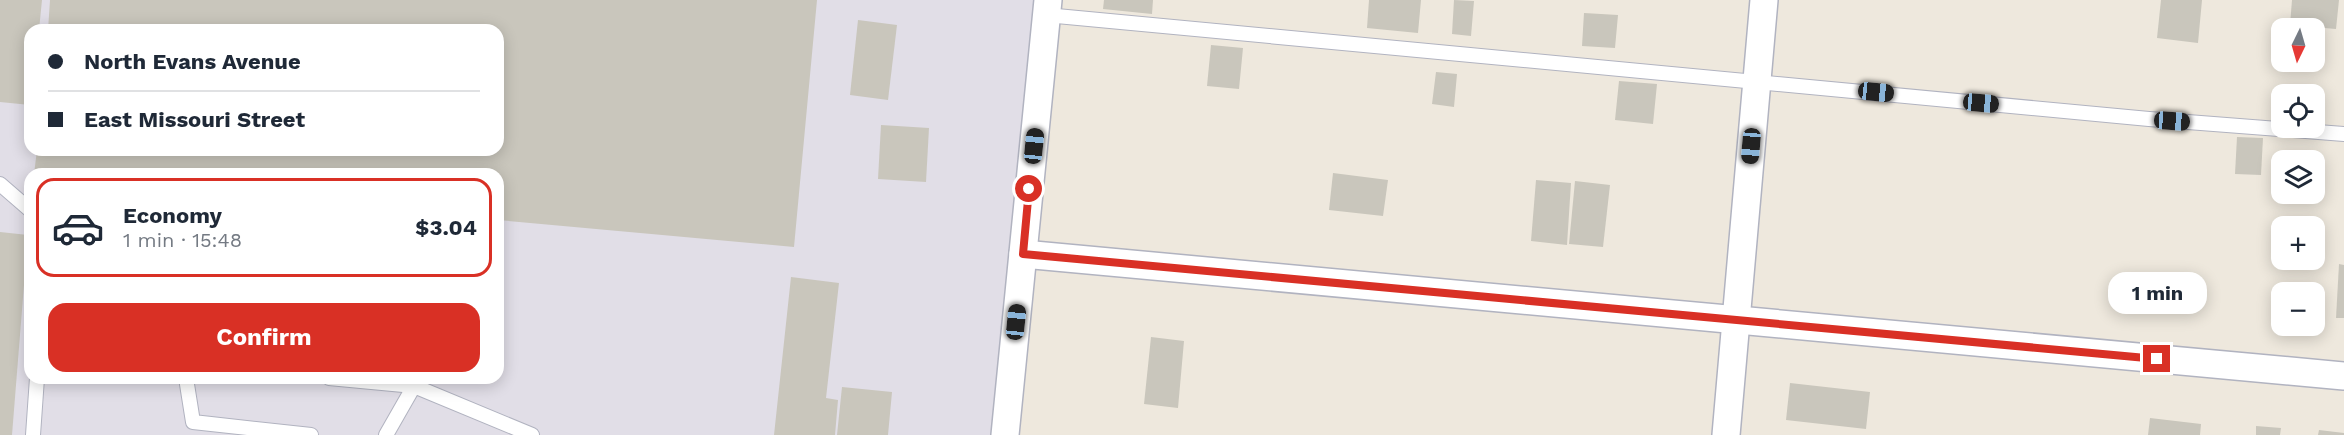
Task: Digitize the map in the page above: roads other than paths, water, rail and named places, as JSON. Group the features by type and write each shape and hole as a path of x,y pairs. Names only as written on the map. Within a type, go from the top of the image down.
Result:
{"street":[{"path":"1726,435 1764,0"},
{"path":"1005,435 1047,8"},
{"path":"1023,254 2344,376"}],"lane":[{"path":"1047,8 1757,81 2149,119 2344,134"},
{"path":"0,184 24,205"},
{"path":"33,435 37,384"},
{"path":"187,384 193,422 311,435"},
{"path":"386,435 413,384"},
{"path":"418,384 532,435"}]}
